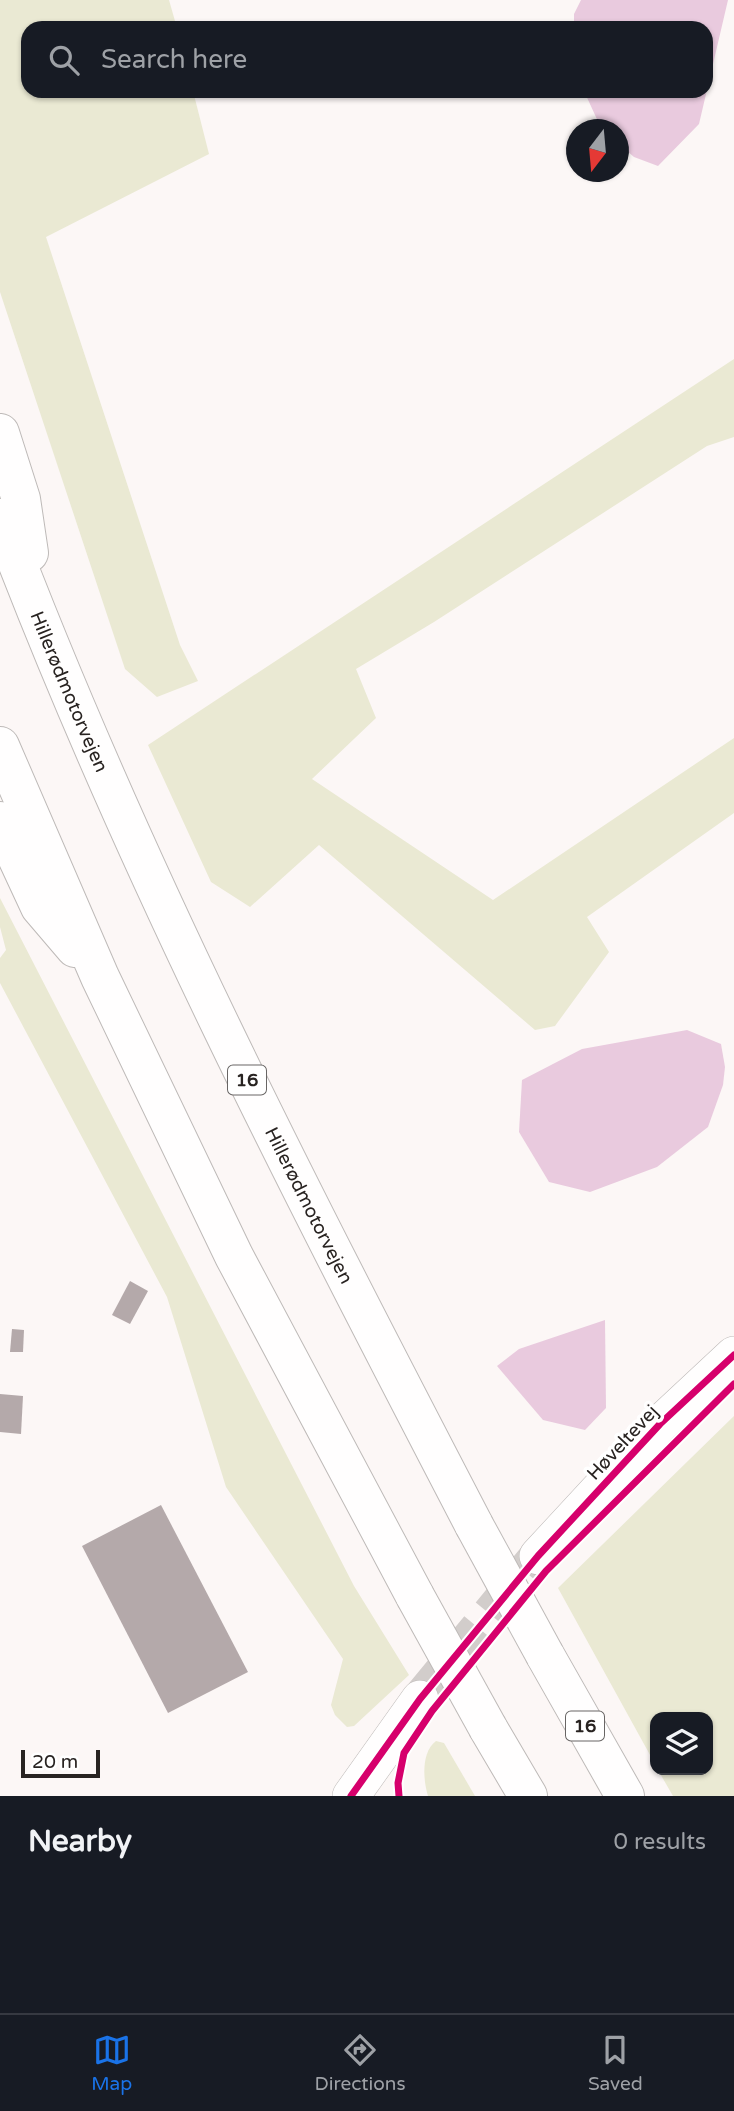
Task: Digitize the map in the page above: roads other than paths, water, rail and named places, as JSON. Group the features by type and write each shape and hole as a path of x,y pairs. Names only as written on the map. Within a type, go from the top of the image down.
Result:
{"highway":[{"path":"0,433 21,499 40,624"},
{"name":"Hillerødmotorvejen","path":"0,518 40,624 185,952 312,1214 474,1525 625,1796"},
{"path":"0,746 100,977 234,1256 415,1596 528,1796"},
{"path":"0,821 40,907 100,977"}],"street":[{"name":"Høveltevej","path":"538,1556 660,1424 734,1355"},
{"path":"351,1796 420,1699"}],"tunnel":[{"path":"420,1699 538,1556"}]}
